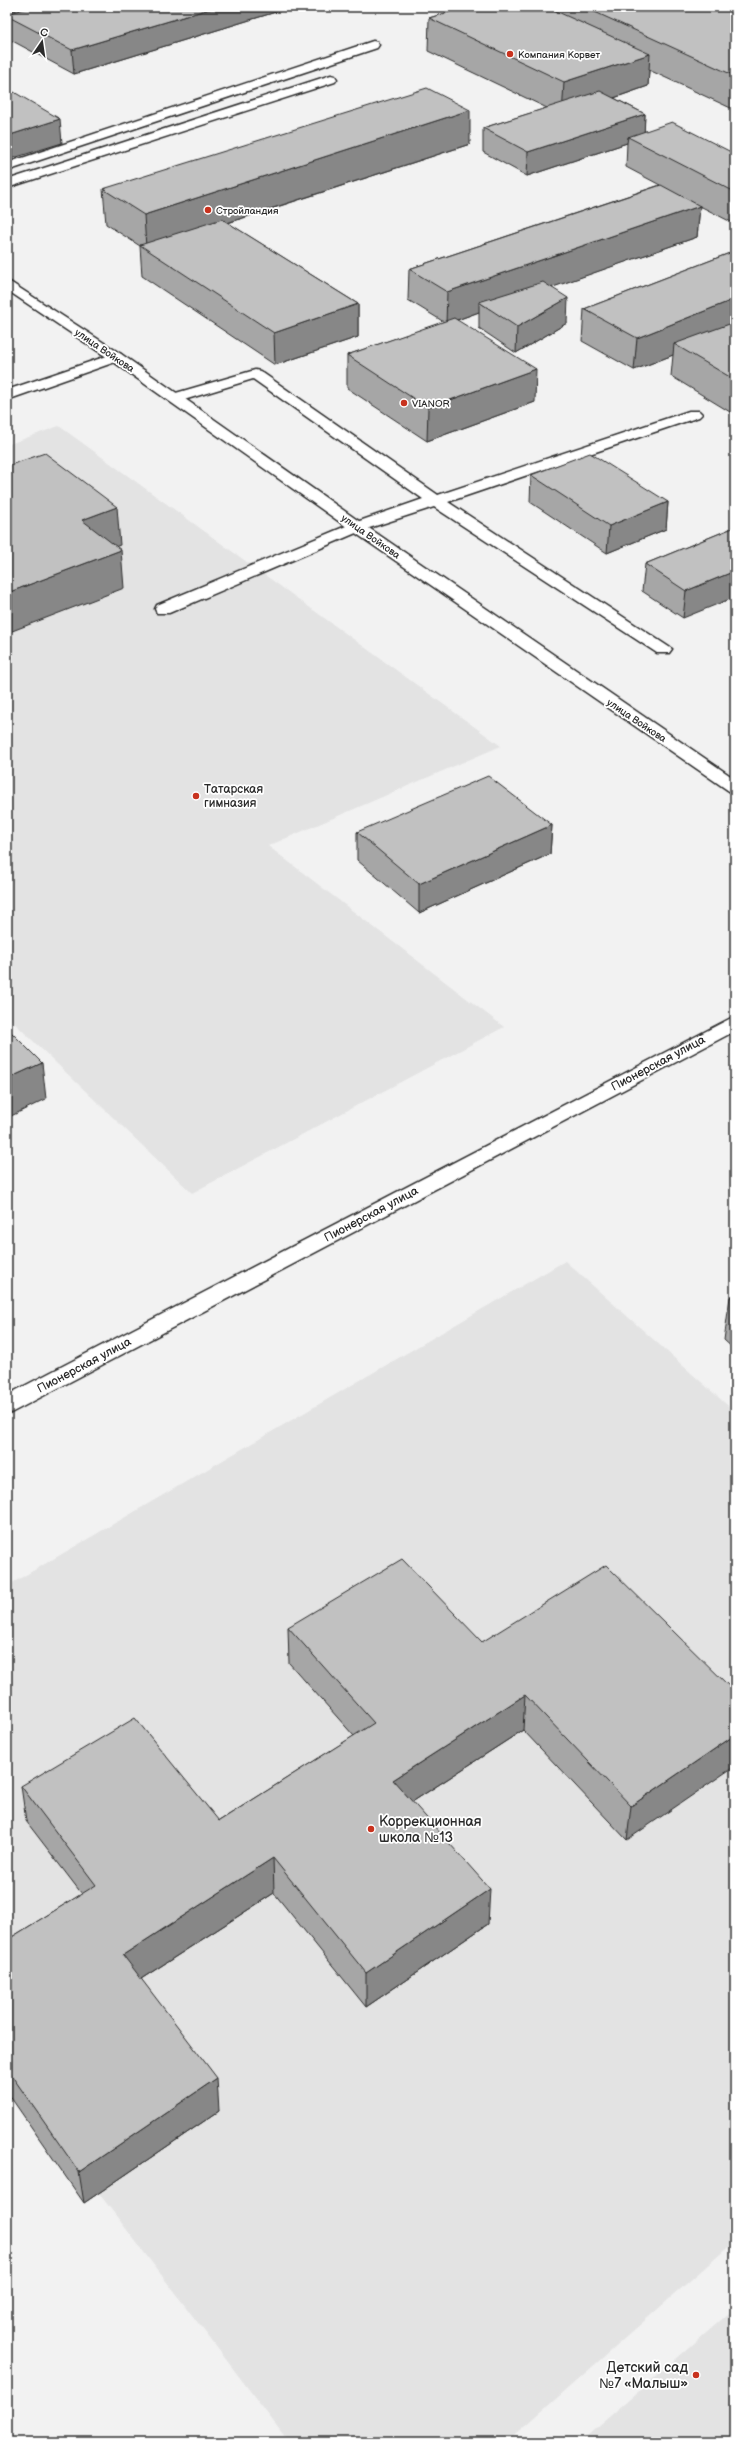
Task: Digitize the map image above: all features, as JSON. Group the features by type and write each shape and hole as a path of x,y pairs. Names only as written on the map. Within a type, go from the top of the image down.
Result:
{"street":[{"path":"7,167 373,46"},
{"path":"7,184 331,79"},
{"name":"улица Войкова","path":"7,284 116,357 357,527 735,787"},
{"path":"7,394 116,357"},
{"path":"174,398 256,374 436,501 662,649"},
{"path":"163,609 357,527 694,414"},
{"name":"Пионерская улица","path":"7,1406 735,1023"}],"shaded area":[{"name":"Татарская гимназия","path":"59,426 501,746 268,846 504,1027 192,1193 7,1016 7,445"},
{"name":"Коррекционная школа №13","path":"565,1261 735,1412 735,2241 507,2442 289,2442 7,2073 7,1586"},
{"name":"Детский сад №7 «Малыш»","path":"735,2308 735,2442 580,2442"}],"building":[{"path":"32,7 216,7 72,50 7,16 7,14"},
{"path":"466,7 547,7 650,54 564,82 429,18"},
{"path":"584,7 733,7 735,8 735,76"},
{"path":"7,88 60,119 7,136"},
{"path":"427,88 470,110 144,215 103,189"},
{"path":"600,91 645,114 528,152 483,128"},
{"path":"672,122 735,154 735,192 628,137"},
{"path":"661,185 700,206 447,292 409,269"},
{"path":"222,219 358,304 274,333 140,245"},
{"path":"735,251 735,299 637,338 584,309"},
{"path":"543,282 568,298 517,327 479,302"},
{"path":"454,318 536,369 428,408 347,355"},
{"path":"735,322 735,380 674,344"},
{"path":"45,453 117,507 82,520 121,550 7,593 7,466"},
{"path":"590,453 668,502 609,526 531,475"},
{"path":"735,527 735,571 686,591 645,564"},
{"path":"488,776 552,825 419,884 357,832"},
{"path":"7,1028 42,1063 7,1079"},
{"path":"735,1294 735,1301 730,1297"},
{"path":"402,1559 482,1642 606,1565 735,1692 735,1735 631,1806 525,1695 393,1780 490,1889 366,1973 273,1858 123,1955 217,2078 79,2172 7,2069 7,1940 96,1885 21,1786 135,1718 219,1821 374,1723 288,1627"}],"place":[{"name":"Компания Корвет","path":"510,54"},
{"name":"Стройландия","path":"208,210"},
{"name":"VIANOR","path":"404,403"},
{"name":"Татарская гимназия","path":"196,796"},
{"name":"Коррекционная школа №13","path":"371,1829"},
{"name":"Детский сад №7 «Малыш»","path":"696,2375"}]}
